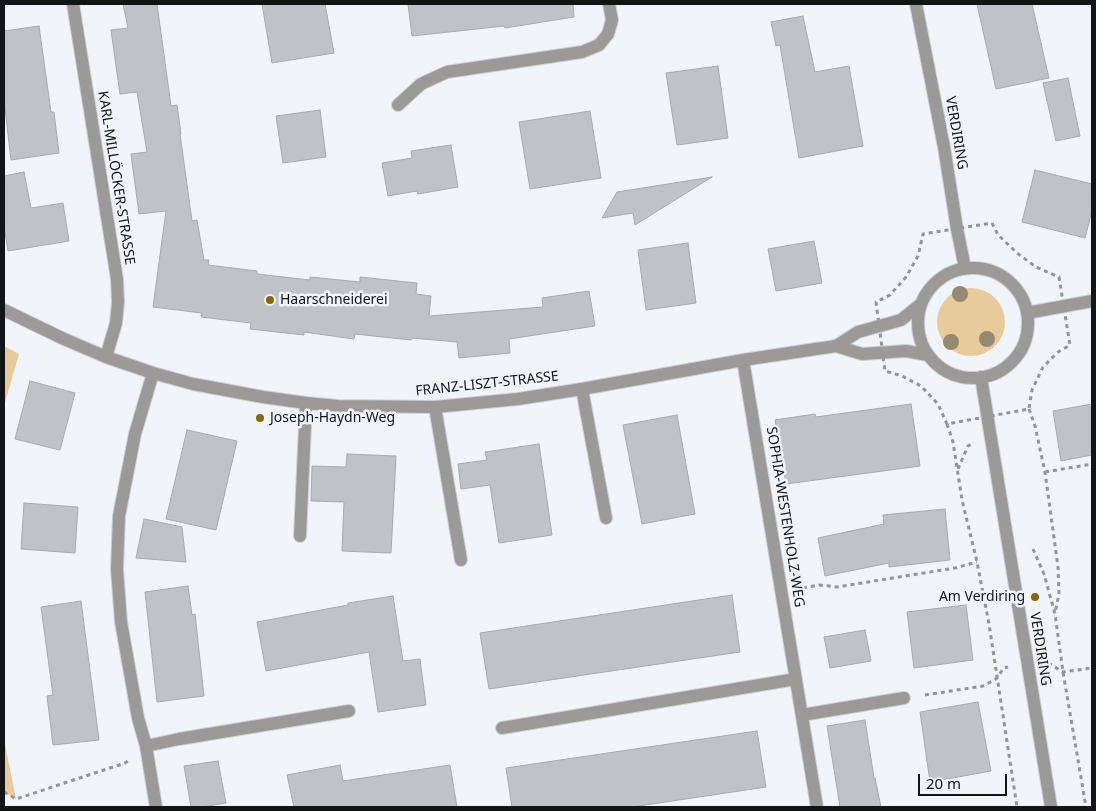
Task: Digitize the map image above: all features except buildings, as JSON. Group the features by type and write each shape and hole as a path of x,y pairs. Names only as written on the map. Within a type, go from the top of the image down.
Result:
{"street":[{"name":"KARL-MILLÖCKER-STRASSE","path":"72,4 117,279 118,302 116,324 106,357"},
{"path":"398,105 421,84 447,72 582,52 599,46 608,34 612,20 609,4"},
{"name":"VERDIRING","path":"916,4 965,268"},
{"path":"965,268 995,273 1008,281 1017,290 1027,313 1028,326 1025,340 1018,354 1006,367 993,374 981,377 964,377 952,374 939,366 928,355 918,333 918,317 921,304 928,292 939,280 951,272 965,268"},
{"path":"1027,313 1092,301"},
{"name":"FRANZ-LISZT-STRASSE","path":"4,310 106,357 193,384 306,403 338,406 435,407 582,389 743,360 836,346 858,332 901,320 921,304"},
{"name":"FRANZ-LISZT-STRASSE","path":"836,346 862,354 906,351 928,355"},
{"name":"SOPHIA-WESTENHOLZ-WEG","path":"743,360 816,807"},
{"path":"153,373 135,434 121,507 117,569 121,622 138,718 146,746 156,807"},
{"name":"VERDIRING","path":"981,377 1051,807"},
{"path":"582,389 606,518"},
{"path":"300,536 306,403"},
{"path":"435,407 461,560"},
{"path":"502,728 796,679"},
{"path":"802,715 904,698"},
{"path":"146,746 179,738 349,711"}],"path":[{"path":"1017,807 988,624 977,562 962,500 953,442 938,404 921,386 902,376 885,371 876,302 890,295 906,277 918,256 923,234 992,223 998,235 1018,253 1036,267 1059,277 1064,306 1070,345 1058,352 1043,367 1032,390 1029,409 1035,426 1045,472 1058,567 1059,594 1054,614 1086,807"},
{"path":"947,424 1029,409"},
{"path":"1045,472 1092,464"},
{"path":"782,592 819,585 837,587 955,568 977,562"},
{"path":"904,698 983,686 996,679 1004,668 1028,664 1050,664 1063,672 1092,668"},
{"path":"4,792 16,799 125,763 146,746"}],"shaded area":[{"path":"971,288 984,291 995,298 1002,309 1005,322 1002,335 995,346 984,353 971,356 958,353 947,346 940,335 937,322 940,309 947,298 958,291"},
{"path":"4,346 19,354 4,406"},
{"path":"4,739 16,799 4,792"}],"place":[{"name":"Haarschneiderei","path":"270,300"},
{"name":"Joseph-Haydn-Weg","path":"260,418"},
{"name":"Am Verdiring","path":"1035,597"}]}
